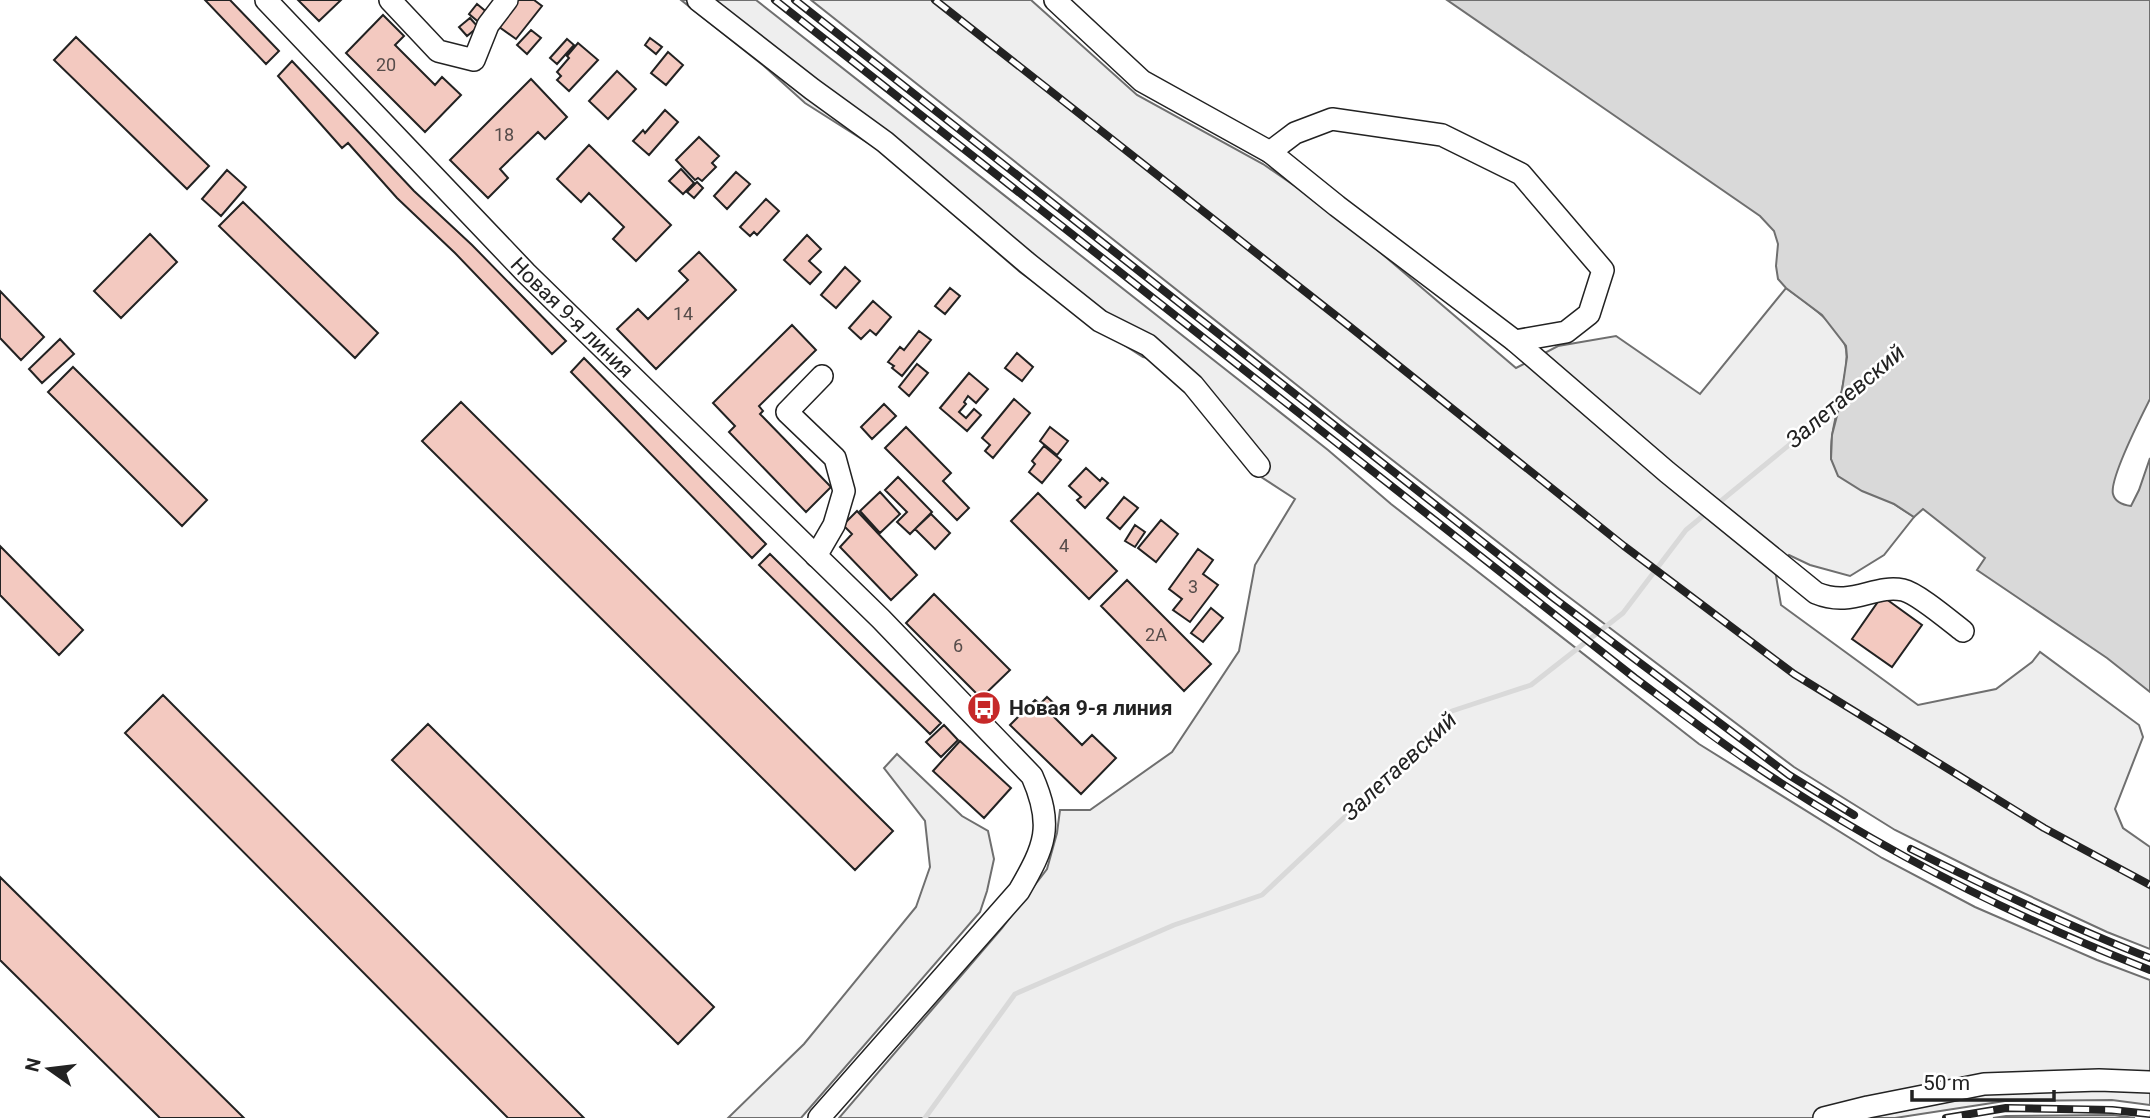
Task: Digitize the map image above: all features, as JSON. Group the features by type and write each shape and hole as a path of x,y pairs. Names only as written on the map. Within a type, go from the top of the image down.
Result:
{"street":[{"name":"Новая 9-я линия","path":"266,0 526,273 881,619 1032,776 1043,800 1046,827 1037,860 1019,891 819,1118"},
{"path":"390,0 438,51 474,60 488,26 507,0"},
{"path":"698,0 885,142 1100,321 1148,345 1193,385 1259,466"},
{"path":"1055,0 1142,81 1270,152 1515,341 1667,472 1816,593 1843,599 1890,590 1907,591 1963,631"},
{"path":"1270,152 1295,133 1332,119 1441,135 1521,174 1604,270 1589,314 1566,332 1515,341"},
{"path":"816,556 834,526 844,491 835,458 787,412 822,376"},
{"path":"1824,1118 1984,1084 2099,1080 2150,1082"}],"shaded area":[{"path":"681,0 756,0 1328,450 1391,504 1699,744 1882,858 1975,907 2150,980 2150,1105 2112,1100 2005,1101 1895,1118 839,1118 1002,928 1047,869 1060,810 1090,810 1172,752 1239,651 1255,565 1295,499 1255,473 1215,420 1153,359 1143,357 1099,329 1020,272 879,150 805,103 764,66"},
{"path":"811,0 1031,0 1137,95 1263,164 1334,213 1516,368 1558,346 1616,336 1700,394 1786,288 1835,328 1845,345 1846,364 1833,428 1831,459 1914,517 1884,555 1850,576 1810,565 1789,555 1775,570 1781,605 1918,705 1996,689 2032,662 2040,652 2139,725 2143,737 2115,809 2123,828 2150,847 2150,949 1989,877 1895,830 1794,767 1346,424"},
{"path":"897,754 962,816 988,831 994,859 980,912 801,1118 728,1118 804,1044 916,907 930,867 925,821 884,768"},
{"path":"2113,1115 2135,1118 1993,1118 2006,1116"}],"water":[{"path":"1447,0 2150,0 2150,399 2121,462 2113,494 2120,503 2131,506 2150,458 2150,692 2107,658 1977,570 1985,558 1923,509 1914,517 1838,476 1831,459 1832,435 1840,404 1847,357 1846,346 1822,315 1778,279 1778,244 1774,231 1760,216"}],"building":[{"path":"205,0 230,0 279,51 266,64"},
{"path":"298,0 341,0 319,21"},
{"path":"514,0 534,0 542,6 516,39 495,24"},
{"path":"477,4 489,14 481,24 469,14"},
{"path":"383,15 404,36 395,45 435,85 442,77 461,95 425,132 346,53"},
{"path":"470,18 478,27 467,36 459,27"},
{"path":"531,30 541,38 527,54 517,45"},
{"path":"76,37 209,166 187,189 54,60"},
{"path":"650,38 662,47 656,54 645,45"},
{"path":"567,39 574,45 557,64 550,58"},
{"path":"578,43 598,60 569,91 557,80 561,76 557,72"},
{"path":"668,52 683,65 666,85 651,73"},
{"path":"292,61 414,191 472,245 566,341 552,354 455,253 397,198 348,143 342,148 278,76"},
{"path":"617,71 636,89 608,119 589,101"},
{"path":"531,79 567,117 545,139 538,132 500,169 508,178 488,198 450,160"},
{"path":"665,110 678,122 649,155 633,141 643,130 645,133"},
{"path":"699,137 719,156 712,163 716,167 702,181 698,178 695,180 676,160"},
{"path":"589,145 671,225 636,261 613,239 624,227 589,193 581,202 557,179"},
{"path":"681,169 694,183 683,194 669,181"},
{"path":"227,170 246,187 221,216 202,199"},
{"path":"736,172 750,184 727,209 714,196"},
{"path":"697,182 703,188 694,198 687,192"},
{"path":"766,199 779,211 757,235 754,232 750,236 740,227"},
{"path":"243,202 378,333 355,358 219,226"},
{"path":"150,234 177,262 121,318 94,291"},
{"path":"807,235 821,249 809,261 821,272 810,284 784,260"},
{"path":"699,252 736,290 656,369 617,329 638,309 648,319 688,280 679,271"},
{"path":"845,267 860,281 836,308 821,295"},
{"path":"950,288 960,296 945,314 935,306"},
{"path":"0,291 44,337 21,360 0,338"},
{"path":"873,301 891,317 876,335 870,330 861,339 849,328"},
{"path":"792,325 816,350 759,406 763,411 760,414 831,487 806,512 729,432 735,426 713,403"},
{"path":"919,331 931,340 902,376 888,362 900,347 904,350"},
{"path":"60,339 74,354 42,383 29,369"},
{"path":"1017,353 1033,367 1022,381 1005,368"},
{"path":"584,358 766,544 752,558 571,372"},
{"path":"917,364 928,373 909,396 899,387"},
{"path":"73,367 207,500 182,526 48,392"},
{"path":"969,373 988,389 976,403 968,396 964,402 966,404 959,412 966,418 974,409 981,415 967,431 940,408"},
{"path":"1014,399 1030,413 993,458 985,451 990,445 982,438"},
{"path":"461,402 893,831 855,870 422,441"},
{"path":"884,404 896,416 872,439 861,427"},
{"path":"906,427 951,473 943,481 969,508 957,520 885,448"},
{"path":"1050,427 1068,441 1057,455 1040,441"},
{"path":"1044,446 1061,460 1042,483 1029,472 1035,464 1032,461"},
{"path":"1086,468 1100,481 1102,478 1108,483 1085,508 1077,500 1081,497 1069,486"},
{"path":"898,477 932,512 910,534 897,522 907,512 885,490"},
{"path":"880,492 900,514 880,533 860,511"},
{"path":"1038,493 1117,571 1089,599 1011,521"},
{"path":"1124,497 1138,508 1120,529 1107,518"},
{"path":"857,511 917,575 891,600 840,547 852,534 843,525"},
{"path":"931,514 950,533 935,549 915,529"},
{"path":"1161,520 1178,534 1156,562 1138,548"},
{"path":"1135,525 1145,532 1135,547 1125,541"},
{"path":"0,546 83,630 59,655 0,595"},
{"path":"1198,549 1213,560 1203,574 1218,585 1190,622 1173,610 1182,599 1169,589"},
{"path":"770,554 941,723 930,734 759,565"},
{"path":"1127,580 1211,664 1184,691 1101,606"},
{"path":"934,594 1010,670 981,698 906,623"},
{"path":"1882,596 1922,625 1892,667 1852,639"},
{"path":"1211,608 1223,618 1203,642 1191,633"},
{"path":"163,695 584,1118 508,1118 125,733"},
{"path":"1047,697 1059,708 1052,715 1082,745 1092,735 1116,758 1081,794 1010,725 1035,700 1040,704"},
{"path":"428,724 714,1007 678,1044 392,760"},
{"path":"944,725 958,740 941,757 926,742"},
{"path":"960,741 1011,788 984,818 933,771"},
{"path":"0,877 244,1118 160,1118 0,960"}],"waterway":[{"name":"Залетаевский","path":"1716,505 1844,400"},
{"name":"Залетаевский","path":"925,1118 1015,994 1174,925 1262,895 1385,779 1452,711 1531,685 1623,613 1686,530 1709,511"}],"railway":[{"path":"775,0 1707,732 1825,811 1915,862 2007,909 2150,970"},
{"path":"795,0 1555,599 1789,775 1854,815"},
{"path":"935,0 1624,546 1794,674 2044,828 2150,885"},
{"path":"1911,849 2029,906 2150,958"},
{"path":"1946,1118 2006,1108 2112,1110 2150,1114"}],"place":[{"name":"Новая 9-я линия","path":"984,708"}]}
